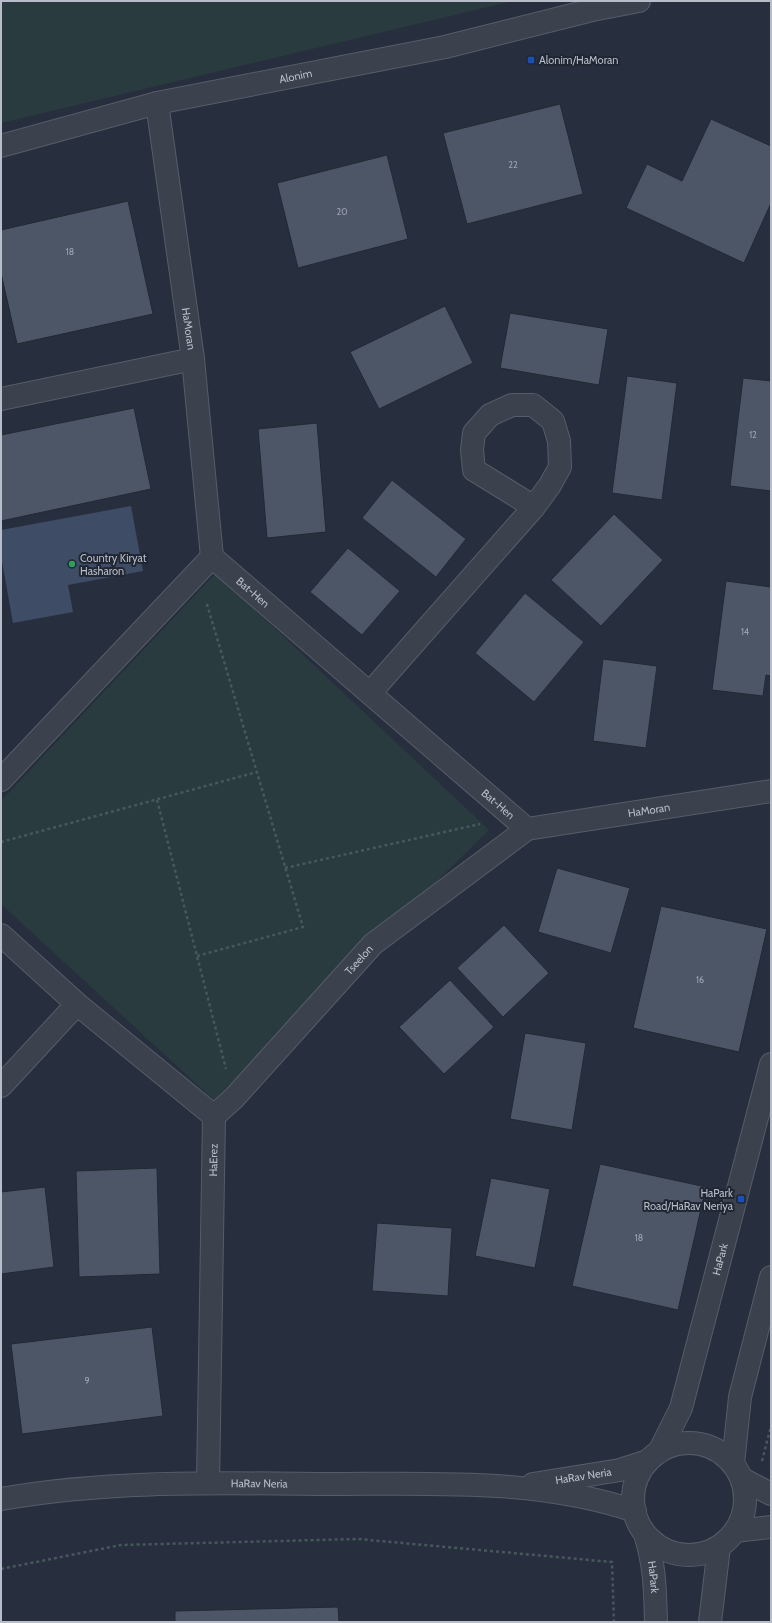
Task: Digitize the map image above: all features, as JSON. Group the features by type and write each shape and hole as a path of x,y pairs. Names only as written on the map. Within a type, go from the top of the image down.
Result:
{"street":[{"name":"Alonim","path":"1,146 156,103 446,47 601,6 638,1"},
{"name":"HaMoran","path":"156,103 193,359 204,564"},
{"path":"1,398 193,359"},
{"path":"370,693 534,507 560,468 559,441 553,421 533,405 512,405 490,415 474,432 472,450 474,470 534,507"},
{"path":"1,780 204,564"},
{"name":"Bat-Hen","path":"204,564 370,693 520,823"},
{"name":"HaMoran","path":"520,823 771,791"},
{"name":"Tseelon","path":"214,1116 234,1098 373,944 520,823"},
{"path":"1,935 77,1004 214,1116"},
{"path":"1,1086 77,1004"},
{"name":"HaPark","path":"654,1457 681,1408 771,1064"},
{"name":"HaErez","path":"208,1483 214,1116"},
{"path":"771,1277 740,1397 737,1471 746,1496 744,1513 735,1531 720,1547 704,1553 688,1556 672,1553 662,1548 645,1534 636,1518 633,1500 635,1486 640,1473 654,1457 674,1445 690,1443 706,1446 716,1450 737,1471 771,1494"},
{"name":"HaRav Neria","path":"1,1498 104,1487 208,1483 518,1486 620,1470 654,1457"},
{"name":"HaRav Neria","path":"518,1486 613,1504 635,1511"},
{"path":"735,1531 771,1526"},
{"name":"HaPark","path":"645,1534 652,1556 655,1574 656,1622"},
{"path":"710,1622 720,1547"}],"path":[{"path":"197,956 303,927 257,772 204,564"},
{"path":"1,842 257,772"},
{"path":"157,800 234,1098"},
{"path":"285,868 520,823"},
{"path":"761,1462 771,1426"},
{"path":"1,1569 122,1545 358,1538 612,1562 614,1622"}],"shaded area":[{"path":"1,1 513,1 1,123"},
{"path":"216,573 489,830 214,1100 1,904 1,801"}],"water":[{"name":"Country Kiryat Hasharon","path":"131,506 143,571 68,585 73,612 13,623 1,556 1,530"}],"building":[{"path":"560,104 583,194 467,224 443,133"},
{"path":"711,119 771,146 771,203 744,263 626,208 647,164 682,181"},
{"path":"387,155 408,239 298,268 277,183"},
{"path":"128,201 153,314 17,344 1,273 1,230"},
{"path":"445,306 473,363 379,409 350,352"},
{"path":"510,313 608,329 599,385 500,368"},
{"path":"627,376 677,383 662,500 612,493"},
{"path":"743,378 771,381 771,491 730,486"},
{"path":"134,408 151,489 1,521 1,435"},
{"path":"317,423 326,532 267,538 258,429"},
{"path":"392,480 466,539 436,577 362,518"},
{"path":"614,514 663,560 601,626 551,580"},
{"path":"348,548 400,591 362,635 310,592"},
{"path":"726,581 771,587 771,676 766,675 763,696 712,690"},
{"path":"525,593 584,642 534,702 475,653"},
{"path":"603,659 657,666 646,748 593,741"},
{"path":"557,868 630,888 611,953 538,932"},
{"path":"661,906 767,929 739,1052 633,1028"},
{"path":"504,925 549,973 503,1017 457,968"},
{"path":"450,980 494,1027 444,1074 399,1027"},
{"path":"525,1033 586,1043 572,1130 510,1119"},
{"path":"600,1164 706,1187 678,1310 572,1286"},
{"path":"157,1168 160,1274 79,1277 76,1171"},
{"path":"491,1178 550,1189 535,1268 475,1256"},
{"path":"45,1187 54,1267 1,1274 1,1192"},
{"path":"377,1223 452,1228 448,1296 372,1291"},
{"path":"152,1327 163,1416 22,1434 11,1344"},
{"path":"338,1607 339,1622 175,1622 175,1611"}],"place":[{"name":"Alonim/HaMoran","path":"531,60"},
{"name":"Country Kiryat Hasharon","path":"72,564"},
{"name":"HaPark Road/HaRav Neriya","path":"741,1199"}]}
